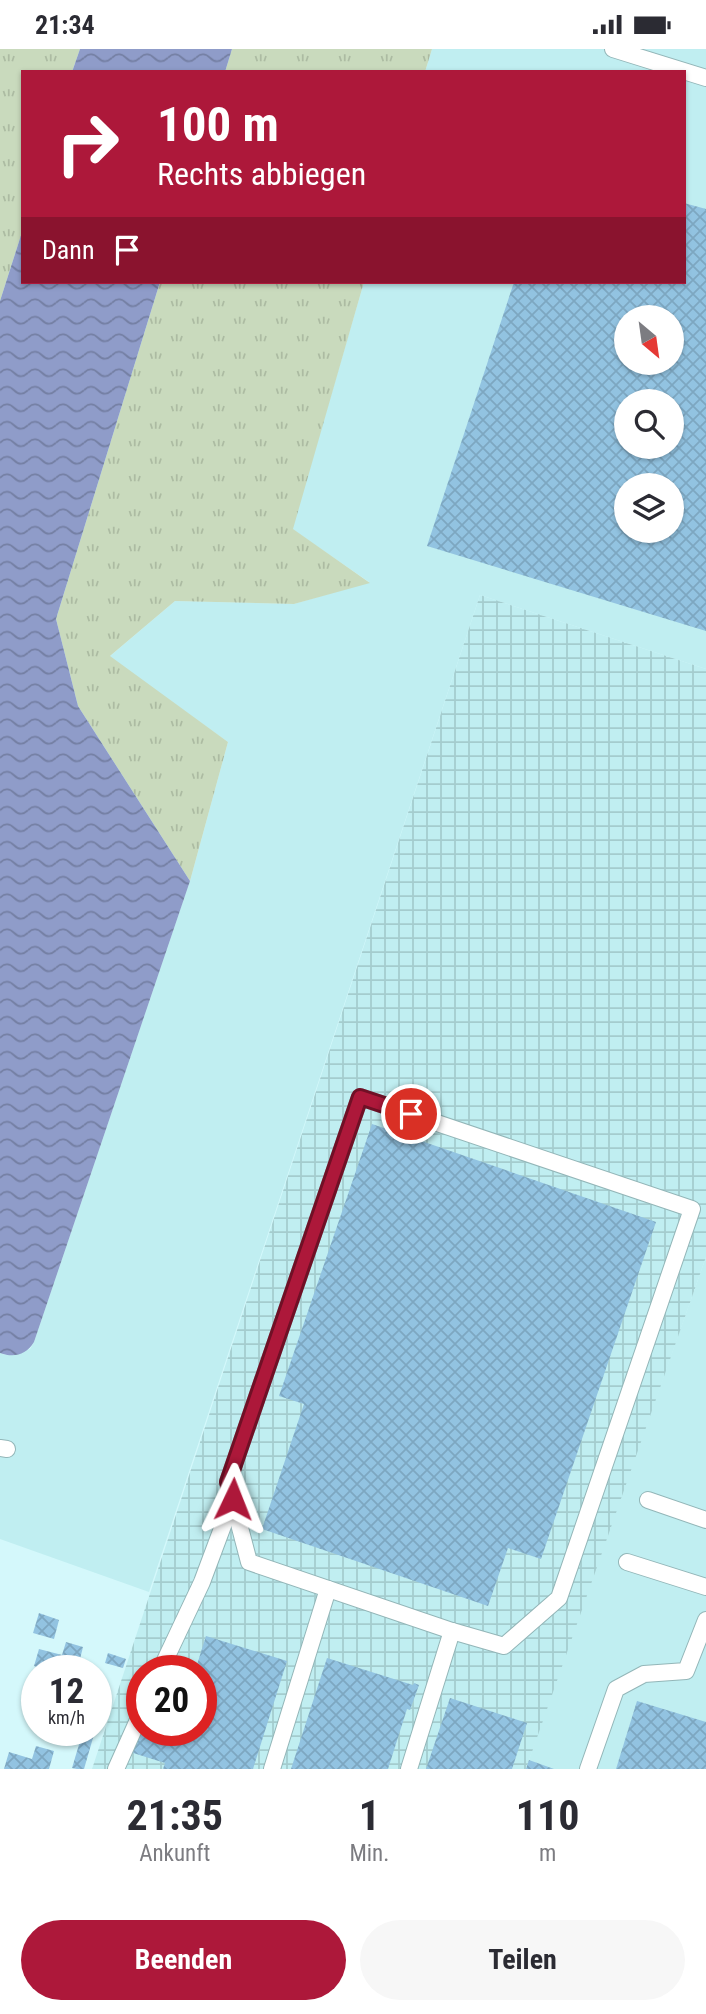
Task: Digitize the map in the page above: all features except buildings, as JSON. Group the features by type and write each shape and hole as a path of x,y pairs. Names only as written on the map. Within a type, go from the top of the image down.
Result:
{"lane":[{"path":"614,49 681,70"},
{"path":"686,72 706,78"},
{"path":"360,1097 692,1209 559,1598 504,1646 328,1589 249,1562 228,1482 360,1097"},
{"path":"168,1655 202,1582 233,1499"},
{"path":"649,1500 706,1520"},
{"path":"627,1562 706,1587"},
{"path":"272,1769 328,1589"},
{"path":"588,1769 617,1689 645,1674 686,1671 706,1620"},
{"path":"410,1769 452,1631"},
{"path":"116,1769 126,1746"}],"shaded area":[{"path":"432,49 706,49 706,669 480,595 149,1592 0,1539 0,1353 5,1355 30,1349 34,1342 190,881 228,742 109,657 175,601 294,604 369,582 292,529 363,284 686,284 686,70 426,70"},
{"path":"480,595 706,669 706,1257 526,1769 92,1769 100,1746 112,1746 112,1708 126,1666 126,1746 217,1746 217,1655 130,1655"},
{"path":"706,1257 706,1769 526,1769 552,1691"}],"green space":[{"path":"0,49 80,49 73,70 21,70 21,235 0,301"},
{"path":"232,49 432,49 426,70 226,70"},
{"path":"159,284 363,284 293,529 370,583 294,604 175,601 110,656 228,742 190,881 78,706 56,619"}],"water":[{"path":"80,49 232,49 226,70 73,70"},
{"path":"21,235 21,284 159,284 56,619 78,706 190,881 34,1342 23,1353 10,1355 0,1353 0,301"}],"route":[{"path":"233,1499 228,1482 360,1097 411,1114"}]}
